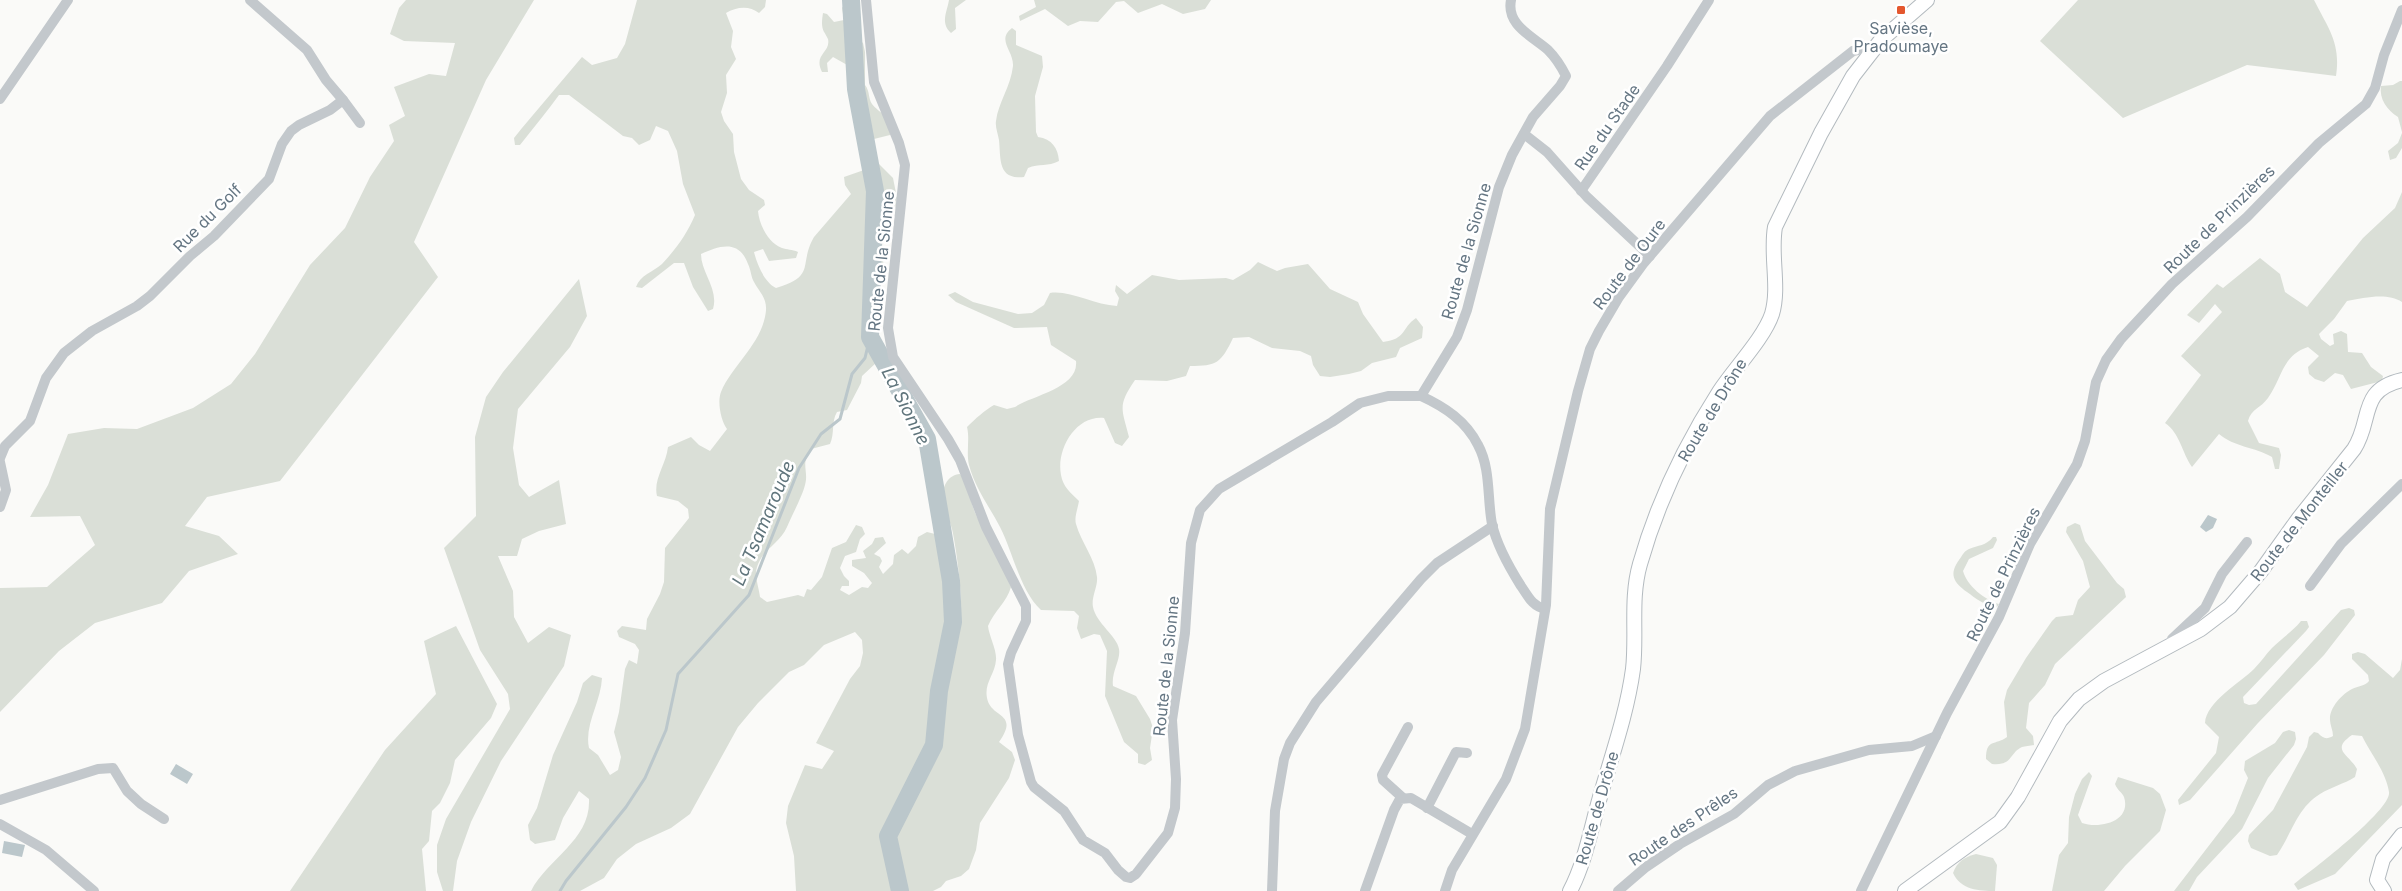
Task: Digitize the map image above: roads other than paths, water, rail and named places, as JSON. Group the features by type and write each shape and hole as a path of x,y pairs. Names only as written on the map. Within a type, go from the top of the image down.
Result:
{"street":[{"path":"0,99 68,0"},
{"path":"250,0 307,50 326,80 360,122"},
{"name":"Route de la Sionne","path":"866,0 874,82 899,143 905,165 888,328 891,352 960,460 986,527 1026,606 1026,621 1010,653 1008,664 1018,735 1031,782 1034,787 1064,811 1083,840 1105,853 1126,878 1136,874 1164,839 1175,808 1176,780 1172,720 1185,633 1191,543 1200,510 1219,489 1332,422 1360,403 1388,396 1421,396 1457,337 1467,310 1499,187 1512,155 1533,118 1566,76 1558,60 1513,20 1510,8 1511,0"},
{"name":"Rue du Stade","path":"1650,256 1581,190 1710,0"},
{"name":"Route de Drône","path":"1570,891 1583,857 1628,696 1633,668 1636,579 1656,517 1696,430 1724,385 1769,320 1774,300 1773,238 1778,218 1838,101 1870,53 1927,0"},
{"name":"Route de Prinzières","path":"1861,891 1936,736 1999,617 2030,544 2077,464 2085,441 2096,382 2106,360 2121,339 2172,284 2247,217 2319,143 2366,104 2375,88 2384,55 2402,10"},
{"name":"Route de Oure","path":"1445,891 1450,874 1506,779 1523,736 1530,709 1545,609 1550,509 1578,391 1590,349 1599,331 1619,297 1650,256 1770,116 1852,51 1862,49 1870,53"},
{"name":"Rue du Golf","path":"0,458 5,446 30,421 46,378 64,353 92,331 150,296 186,260 214,236 269,179 282,144 291,131 330,110 344,100"},
{"path":"1524,134 1561,164 1581,190"},
{"name":"Route de Monteiller","path":"1905,891 2000,822 2018,797 2060,721 2072,705 2095,687 2207,625 2242,595 2354,449 2363,431 2368,405 2373,397 2388,385 2402,380"},
{"path":"1421,396 1438,404 1457,418 1480,447 1485,468 1493,526 1501,549 1514,575 1535,605 1545,609"},
{"path":"0,462 6,490 0,507"},
{"path":"2310,586 2328,560 2346,539 2402,484"},
{"path":"1272,891 1272,851 1278,784 1290,743 1306,716 1421,579 1437,563 1493,526"},
{"name":"Route de Monteiller","path":"2170,645 2172,639 2205,608 2222,574 2246,542"},
{"path":"1408,727 1382,775 1383,780 1402,798 1411,798 1472,834"},
{"name":"Route des Prêles","path":"1618,891 1646,867 1680,844 1734,814 1768,785 1795,771 1869,750 1912,746 1936,736"},
{"path":"1427,808 1456,752 1467,753"},
{"path":"0,800 98,769 113,768 127,791 141,804 164,818"},
{"path":"1365,891 1397,803 1402,798"},
{"path":"0,824 46,850 94,891"},
{"path":"2384,891 2377,880 2380,866 2402,835"}],"waterway":[{"name":"La Sionne","path":"851,0 856,89 875,191 870,337 927,439 951,581 953,622 939,691 934,745 888,836 900,891"},
{"name":"La Tsamaroude","path":"560,891 626,807 645,778 666,730 678,674 749,595 799,468 821,434 840,419 852,374 865,358 870,337"}],"place":[{"name":"Savièse, Pradoumaye","path":"1901,10"}]}
